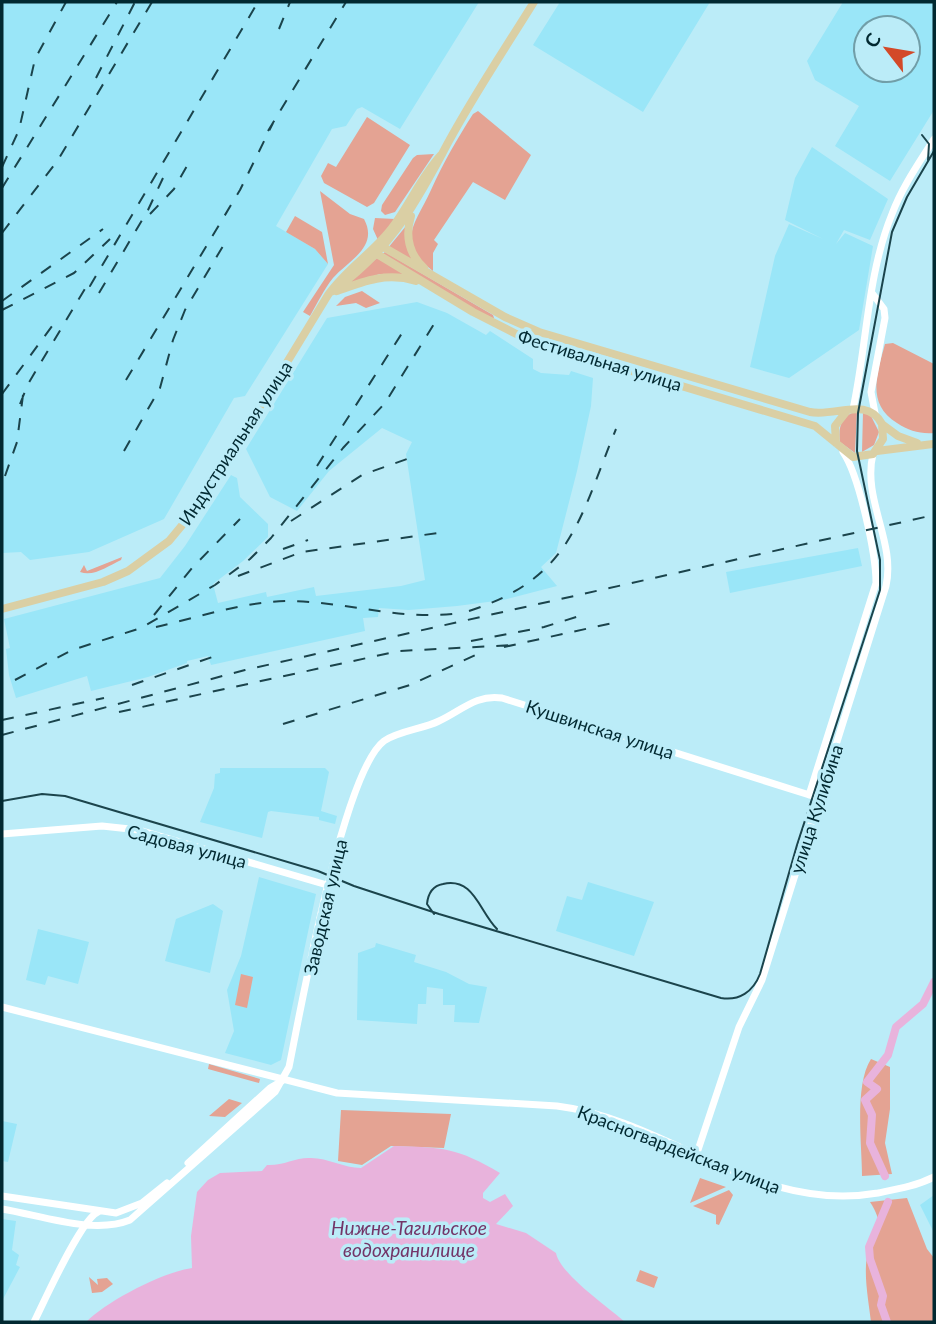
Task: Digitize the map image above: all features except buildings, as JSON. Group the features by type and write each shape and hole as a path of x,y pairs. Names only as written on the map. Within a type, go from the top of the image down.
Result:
{"main road":[{"path":"378,248 441,155 534,2"},
{"path":"933,444 855,457 840,449 835,426 851,409 872,293 892,213 934,139"},
{"path":"434,276 418,262 410,248 408,229 415,205 441,155"},
{"path":"378,248 415,205"},
{"name":"Фестивальная улица","path":"378,248 434,276 505,317 539,332 810,412 830,414 851,409"},
{"name":"Фестивальная улица","path":"378,248 433,288 528,340 805,422 823,430 840,449"},
{"name":"Индустриальная улица","path":"2,609 103,582 128,571 169,541 203,500 339,279 378,248"},
{"path":"328,295 387,276 406,278 433,288"},
{"path":"872,293 884,309 885,318 871,392 875,413 883,425 905,439 933,444"},
{"path":"500,327 505,317"},
{"path":"585,356 588,346"},
{"path":"851,409 866,409 875,413"},
{"path":"875,452 883,439 883,425"},
{"name":"улица Кулибина","path":"809,795 876,583 875,566 855,475 840,449"},
{"name":"улица Кулибина","path":"696,1156 739,1027 762,980 888,578 870,479 875,452"},
{"name":"Кушвинская улица","path":"385,740 424,729 475,700 493,697 513,700 819,798"},
{"name":"Заводская улица","path":"86,1224 115,1224 130,1220 275,1092 289,1067 327,885 369,761 385,740"},
{"name":"Садовая улица","path":"2,834 103,826 139,830 327,885"},
{"name":"Красногвардейская улица","path":"2,1007 337,1093 573,1108 596,1114 696,1156 791,1191 831,1197 898,1189 934,1177"},
{"path":"2,1196 99,1212 116,1213 131,1209 153,1195 282,1080"},
{"path":"2,1209 86,1224"},
{"path":"34,1322 90,1216 99,1212"}],"shaded area":[{"path":"2,2 479,2 400,129 362,107 357,109 346,126 332,129 276,226 315,249 328,264 245,396 234,398 164,519 89,552 30,560 21,552 2,553"},
{"path":"560,2 710,2 643,112 533,45"},
{"path":"843,2 934,2 934,110 890,181 835,146 859,106 815,80 807,61"},
{"path":"478,111 531,155 505,200 473,182 434,240 438,244 433,253 433,271 414,251 412,232 450,151 473,114"},
{"path":"367,117 410,145 374,203 367,207 324,183 321,176 328,163 336,167"},
{"path":"812,147 888,199 870,240 844,230 836,244 845,233 873,246 859,330 789,378 750,367 775,256 789,224 823,239 785,220 795,178"},
{"path":"434,154 395,212 385,215 381,211 382,205 413,158 417,155"},
{"path":"320,191 350,214 364,219 368,238 360,252 330,282 310,316 303,312 334,265"},
{"path":"295,216 322,232 328,264 315,249 286,232"},
{"path":"375,218 395,219 378,240 373,229"},
{"path":"406,226 415,263 388,248"},
{"path":"385,252 494,318 491,319 382,254"},
{"path":"377,258 408,276 380,274 346,285"},
{"path":"362,291 380,303 366,308 356,303 336,306 345,297"},
{"path":"417,302 447,313 486,335 490,331 533,359 533,369 541,373 569,375 571,371 593,378 591,406 556,553 541,567 557,586 503,600 457,606 409,610 379,608 378,617 363,618 365,631 211,665 208,656 187,661 148,677 91,691 87,676 16,698 9,675 6,649 10,648 4,619 160,578 185,546 231,475 237,478 240,497 268,524 268,537 213,584 218,603 266,592 267,597 314,587 316,596 401,586 425,580 406,454 412,442 382,428 329,471 297,511 270,497 246,449 327,318"},
{"path":"893,343 934,364 934,433 906,428 887,415 881,407 876,388 879,366 885,344"},
{"path":"857,411 855,453 840,442 840,432 844,419"},
{"path":"863,412 870,414 879,432 874,445 862,452"},
{"path":"858,548 862,566 730,593 726,572"},
{"path":"122,557 96,572 80,572 84,565 87,571"},
{"path":"220,768 325,768 329,772 321,811 337,816 335,824 319,820 319,817 271,811 268,812 262,838 200,822 214,788 215,774 220,773"},
{"path":"259,877 316,894 281,1060 271,1065 225,1053 234,1031 227,990 241,956"},
{"path":"588,882 654,902 634,956 556,931 567,896 582,900"},
{"path":"213,904 223,911 210,973 165,961 176,919"},
{"path":"38,929 89,942 78,984 48,976 45,985 26,980"},
{"path":"376,943 416,955 414,962 446,972 469,984 487,987 479,1023 454,1022 455,1005 443,1005 443,989 427,987 426,1004 418,1004 417,1024 357,1020 358,953 375,947"},
{"path":"241,974 253,977 247,1008 235,1005"},
{"path":"871,1059 890,1067 890,1109 885,1143 892,1174 862,1176 862,1084"},
{"path":"209,1064 260,1079 259,1083 208,1069"},
{"path":"229,1099 242,1103 225,1117 209,1116"},
{"path":"341,1110 451,1114 444,1148 391,1146 362,1165 338,1161"},
{"path":"2,1121 17,1124 8,1162 2,1161"},
{"path":"700,1178 726,1187 690,1203"},
{"path":"729,1190 733,1195 719,1225 716,1224 716,1215 693,1206"},
{"path":"934,1195 934,1233 920,1205"},
{"path":"907,1198 927,1249 934,1258 934,1322 871,1322 866,1265 877,1236 879,1222 870,1202"},
{"path":"2,1219 16,1221 12,1250 19,1255 16,1265 20,1267 2,1301"},
{"path":"640,1270 658,1277 654,1288 636,1281"},
{"path":"89,1277 98,1285 97,1279 107,1278 113,1284 102,1292 92,1293"}],"water":[{"name":"Нижне-Тагильское водохранилище","path":"394,1146 449,1150 472,1158 500,1173 483,1193 483,1198 490,1202 505,1194 513,1206 496,1224 526,1233 556,1253 566,1271 575,1280 625,1322 86,1322 107,1305 136,1289 166,1275 192,1268 191,1236 197,1192 208,1180 220,1173 262,1171 267,1165 305,1158 317,1158 361,1168"}],"waterway":[{"path":"885,1176 870,1143 872,1115 865,1100 877,1089 867,1082 888,1055 896,1027 923,1004 934,982"},
{"path":"887,1322 881,1305 883,1296 870,1259 869,1247 888,1202"}],"tram line":[{"path":"922,135 929,144 928,160"},
{"path":"2,801 42,794 65,796 318,871 439,914 721,998 728,999 745,994 760,974 797,845 880,590 880,560 857,451 858,413 892,232 907,197 934,151"},
{"path":"434,914 427,904 431,891 439,885 453,883 469,890 497,929"}],"railway":[{"path":"2,167 19,130 35,59 66,2"},
{"path":"2,188 117,2"},
{"path":"96,78 135,2"},
{"path":"2,233 58,160 152,2"},
{"path":"20,404 28,384 89,282 90,286 258,2"},
{"path":"279,29 290,2"},
{"path":"268,131 346,2"},
{"path":"126,380 240,190 273,123"},
{"path":"150,214 174,189 188,164"},
{"path":"99,293 148,210 163,178"},
{"path":"2,301 103,229"},
{"path":"2,310 74,273 110,239"},
{"path":"124,451 160,388 173,340 185,310 223,246"},
{"path":"2,394 58,318"},
{"path":"15,680 72,650 141,628 215,585 250,559 271,538 343,448 385,403 434,324"},
{"path":"317,466 404,330"},
{"path":"5,476 17,442 23,395"},
{"path":"469,611 503,597 530,581 551,563 580,517 616,429"},
{"path":"291,521 362,475 407,459"},
{"path":"2,735 245,670 934,515"},
{"path":"154,615 192,568 240,519"},
{"path":"238,576 302,552 445,532"},
{"path":"283,549 308,540"},
{"path":"156,627 242,606 277,601 315,602 418,615 460,613"},
{"path":"471,641 544,627 586,614"},
{"path":"504,647 617,622"},
{"path":"119,712 399,651 514,645"},
{"path":"283,724 410,685 480,653"},
{"path":"132,685 218,655"},
{"path":"2,720 104,698"}]}
